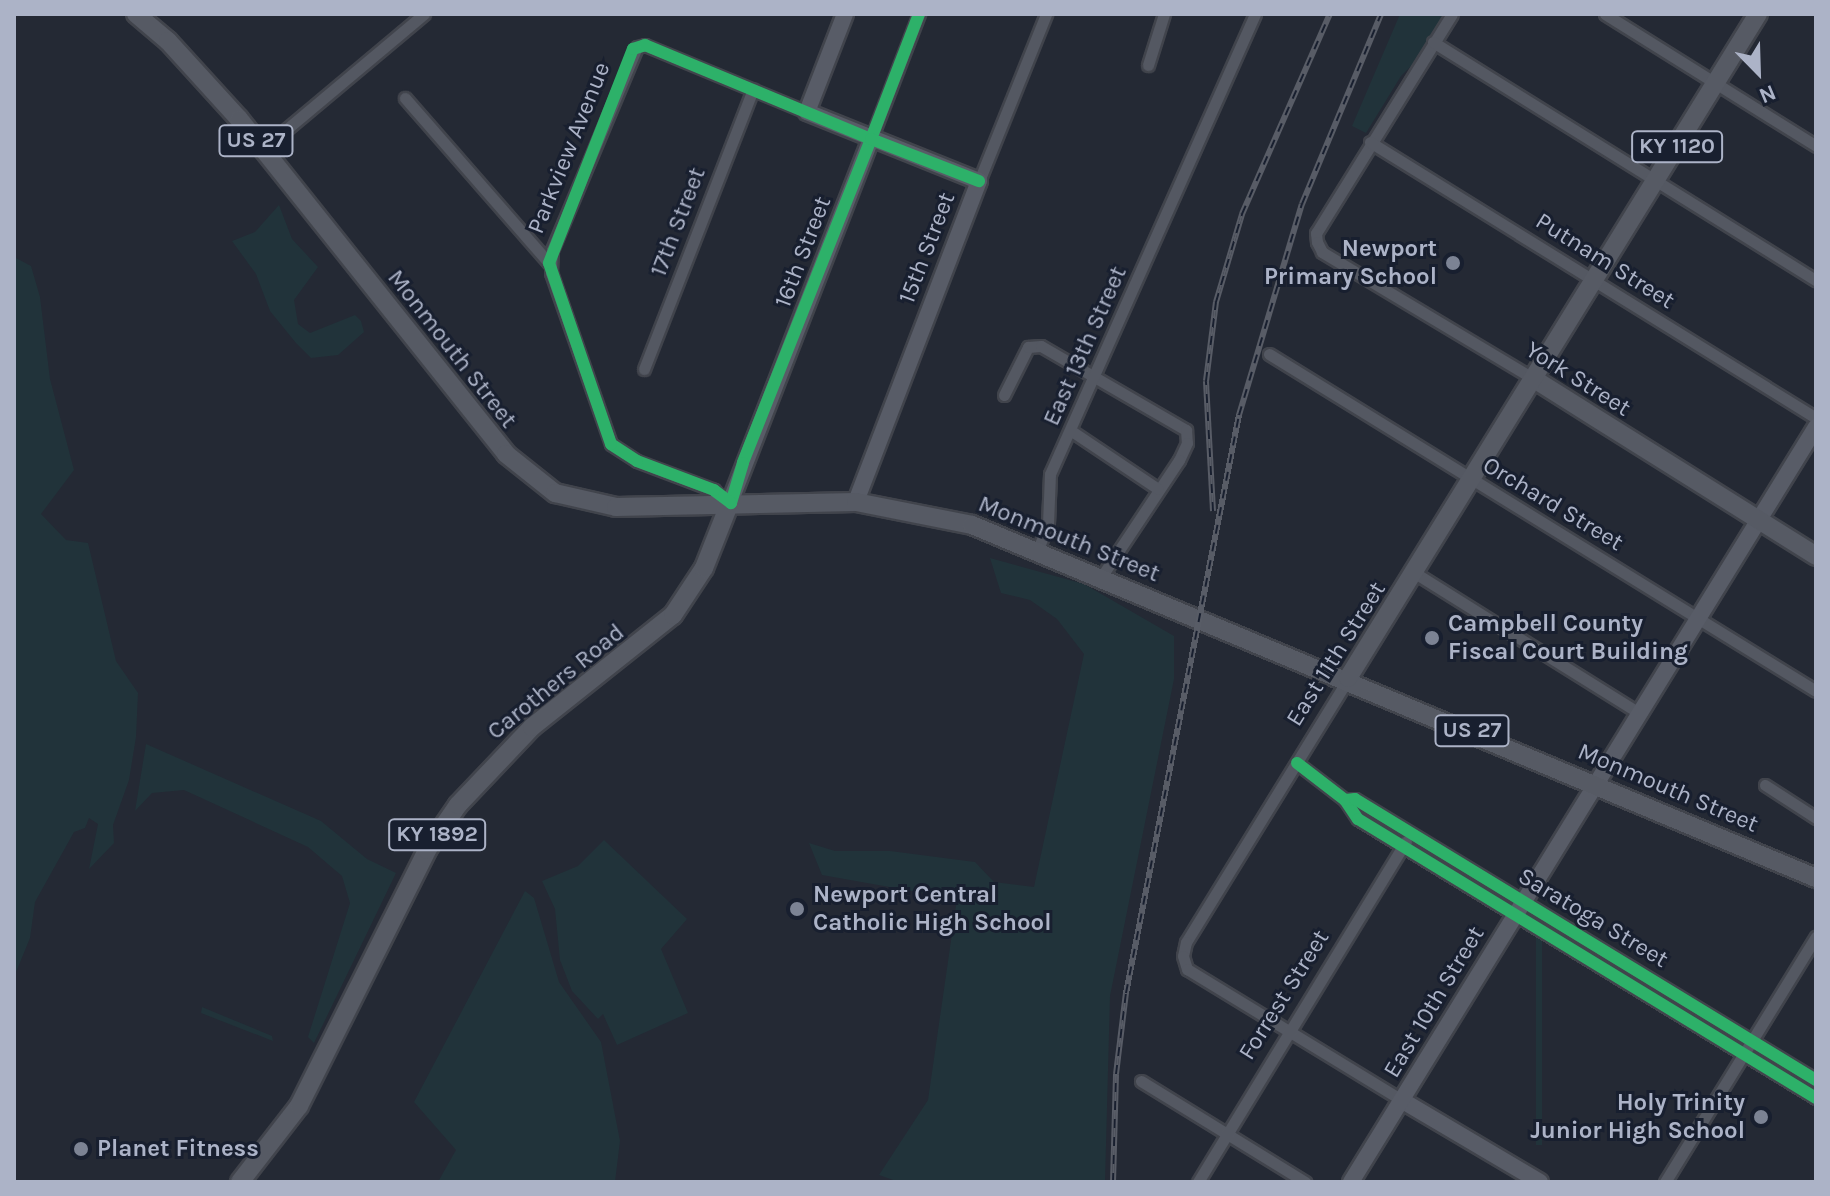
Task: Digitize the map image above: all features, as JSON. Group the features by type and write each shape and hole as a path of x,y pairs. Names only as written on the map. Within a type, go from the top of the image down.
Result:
{"main road":[{"name":"KY 1120","path":"1534,379 1758,14"},
{"name":"Monmouth Street","path":"143,16 263,149 360,270 374,276 431,348 435,368 512,461 555,493 613,507 856,502 938,516 1038,549 1816,878"},
{"name":"East 11th Street","path":"1348,678 1534,379"},
{"name":"York Street","path":"1534,379 1816,556"},
{"name":"Carothers Road","path":"240,1182 299,1106 427,850 458,805 532,727 673,615 699,577 729,505"}],"street":[{"path":"263,149 424,14"},
{"path":"807,112 845,14"},
{"name":"16th Street","path":"729,505 919,14"},
{"name":"15th Street","path":"856,502 1046,14"},
{"path":"1148,65 1164,14"},
{"name":"East 13th Street","path":"1038,549 1048,524 1050,474 1073,432 1255,14"},
{"path":"1370,142 1452,14"},
{"path":"1605,14 1816,146"},
{"path":"1433,42 1816,280"},
{"name":"Parkview Avenue","path":"729,505 714,490 637,461 611,444 549,263 633,49 645,45 979,181"},
{"name":"17th Street","path":"644,369 753,90"},
{"path":"405,98 549,263"},
{"name":"York Street","path":"1370,142 1316,233 1322,252 1534,379"},
{"name":"Putnam Street","path":"1370,142 1816,418"},
{"path":"1004,395 1028,347 1049,348 1183,427 1188,436 1179,460 1102,576"},
{"name":"Orchard Street","path":"1269,354 1816,691"},
{"name":"East 10th Street","path":"1351,1182 1816,427"},
{"path":"1073,432 1158,489"},
{"path":"1415,573 1639,713"},
{"name":"East 11th Street","path":"1289,1031 1187,969 1183,956 1186,942 1348,678"},
{"name":"Saratoga Street","path":"1297,763 1345,800 1348,810 1402,846 1519,908 1816,1080"},
{"path":"1765,785 1816,818"},
{"name":"Saratoga Street","path":"1345,800 1355,799 1411,834 1519,908 1816,1098"},
{"name":"Forrest Street","path":"1198,1182 1411,834"},
{"path":"1665,1182 1752,1041 1812,955 1816,937"},
{"path":"1289,1031 1540,1182"},
{"path":"1141,1081 1305,1182"}],"shaded area":[{"path":"1400,14 1443,14 1423,54 1401,76 1366,133 1352,126"},
{"path":"279,205 292,239 318,267 294,300 298,324 310,333 355,315 361,321 364,332 338,355 311,358 296,343 270,311 256,274 232,241 255,232"},
{"path":"14,257 31,266 40,297 50,379 74,470 41,514 66,540 88,543 116,661 138,693 136,737 129,780 113,825 114,843 89,869 98,824 89,818 85,828 74,832 35,902 30,938 14,977"},
{"path":"990,558 1084,584 1174,636 1174,679 1110,996 1105,1182 899,1182 879,1175 928,1100 957,899 822,875 809,843 835,851 890,851 975,862 994,882 1034,887 1084,654 1057,619 1030,600 1001,593"},
{"path":"146,744 321,821 367,859 396,873 314,1043 308,1037 350,903 342,876 308,847 184,790 152,793 135,811"},
{"path":"604,840 687,919 661,949 688,1013 617,1045 603,1014 598,1019 572,991 560,960 555,909 542,881 578,866"},
{"path":"525,891 534,898 559,982 601,1042 620,1141 615,1182 438,1182 456,1150 414,1102"},
{"path":"1536,919 1542,919 1542,1145 1536,1145"},
{"path":"202,1007 272,1036 273,1041 201,1013"}],"railway":[{"path":"1213,511 1206,381 1216,302 1242,214 1330,14"},
{"path":"1113,1182 1116,1074 1126,993 1239,415 1302,204 1381,14"}],"cycle path":[{"path":"919,14 871,139 743,463 731,503 714,490 637,461 611,444 549,263 633,49 645,45 871,139 979,181"},
{"path":"1297,763 1345,800 1358,819 1816,1098"},
{"path":"1345,800 1355,799 1816,1080"}],"place":[{"name":"Newport Primary School","path":"1453,263"},
{"name":"Campbell County Fiscal Court Building","path":"1432,638"},
{"name":"Newport Central Catholic High School","path":"797,909"},
{"name":"Holy Trinity Junior High School","path":"1761,1117"},
{"name":"Planet Fitness","path":"81,1149"}]}
